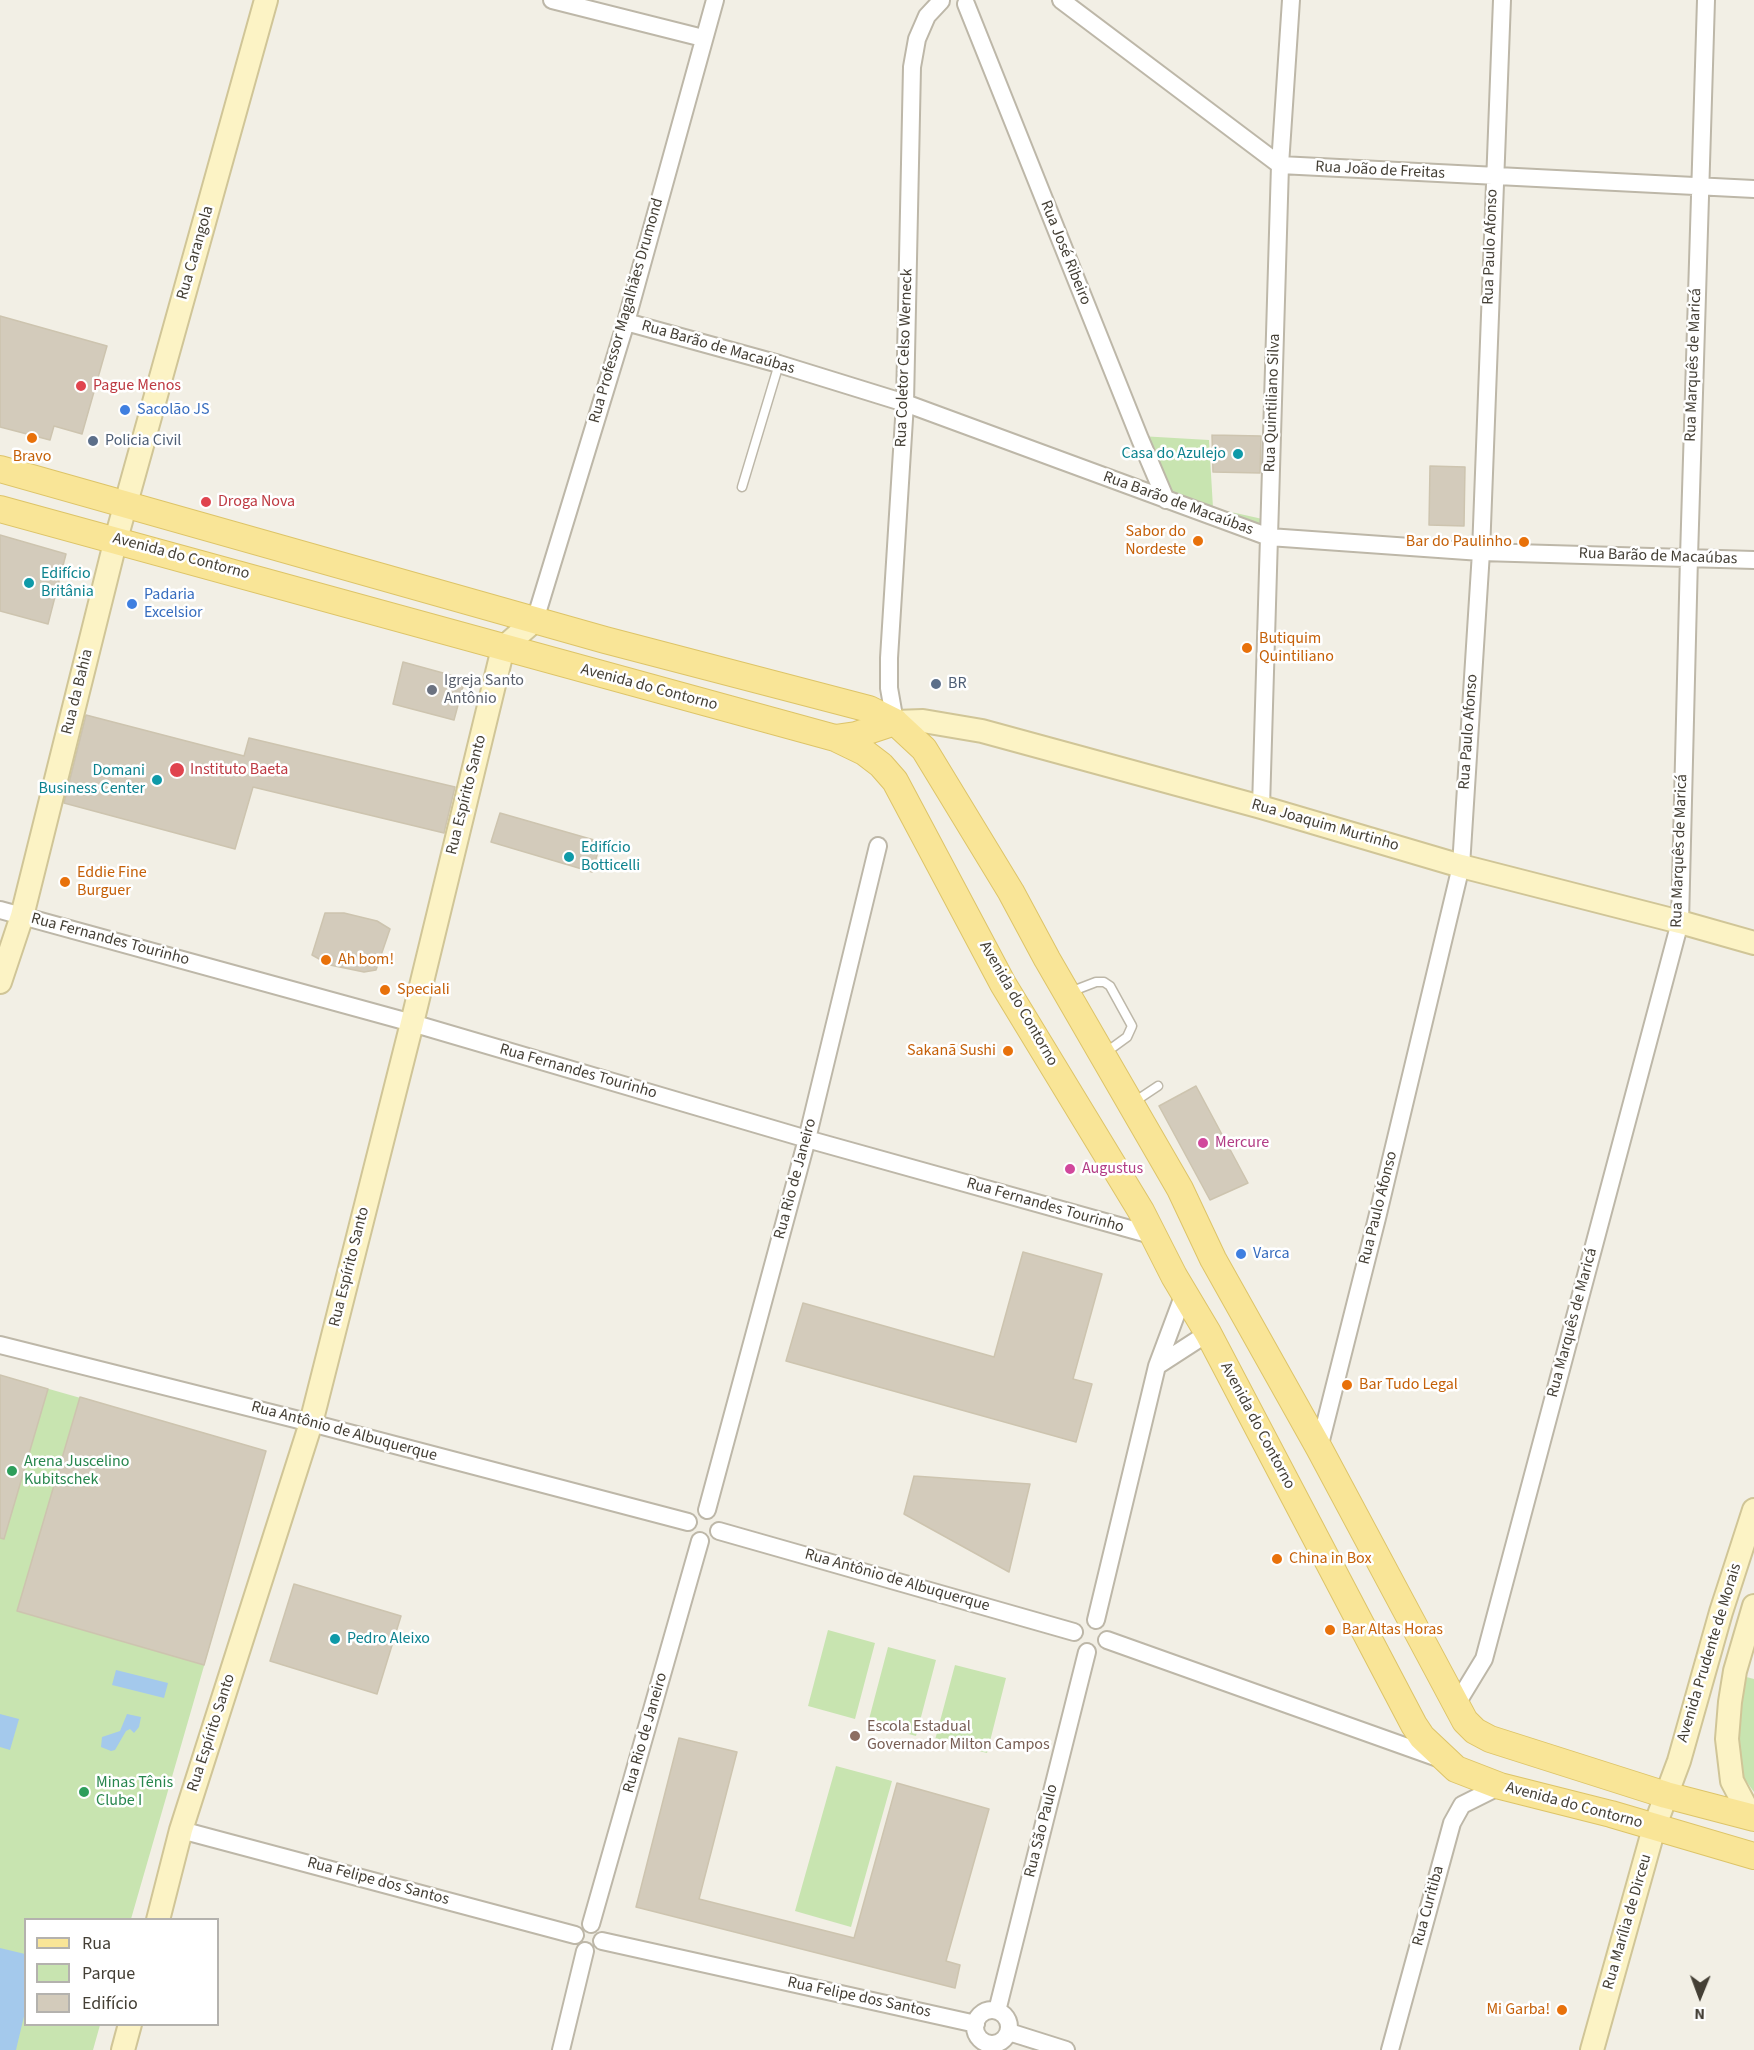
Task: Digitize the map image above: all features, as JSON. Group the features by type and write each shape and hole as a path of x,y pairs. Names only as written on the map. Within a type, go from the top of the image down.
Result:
{"main road":[{"name":"Avenida do Contorno","path":"0,470 535,620 869,709 895,722 924,749 1011,892 1066,993 1180,1189 1213,1259 1319,1448 1465,1721 1475,1731 1490,1739 1666,1795 1753,1818"},
{"name":"Avenida do Contorno","path":"0,509 835,738 864,752 881,765 895,781 1003,984 1155,1236 1174,1276 1208,1333 1422,1737 1456,1769 1500,1786 1611,1814 1754,1856"},
{"path":"835,738 856,735 895,722"}],"street":[{"name":"Rua Carangola","path":"126,505 266,0"},
{"path":"552,0 703,38"},
{"name":"Rua Professor Magalhães Drumond","path":"535,620 626,322 714,0"},
{"path":"940,0 953,6 969,2"},
{"name":"Rua Coletor Celso Werneck","path":"895,722 889,688 889,658 905,403 912,67 917,39 927,16 940,0"},
{"path":"1061,0 1280,165"},
{"name":"Rua Quintiliano Silva","path":"1261,807 1280,165 1291,0"},
{"name":"Rua Paulo Afonso","path":"1319,1448 1380,1206 1461,866 1481,552 1502,0"},
{"name":"Rua Marquês de Maricá","path":"1456,1706 1484,1659 1680,922 1706,0"},
{"name":"Rua José Ribeiro","path":"969,2 1166,500"},
{"name":"Rua João de Freitas","path":"1280,165 1754,189"},
{"name":"Rua Barão de Macaúbas","path":"626,322 779,364 905,403 1269,537 1481,552 1754,560"},
{"name":"Rua da Bahia","path":"0,982 11,913 126,505"},
{"path":"502,648 535,620"},
{"name":"Rua Espírito Santo","path":"159,1918 182,1830 311,1423 412,1023 502,648"},
{"name":"Rua Joaquim Murtinho","path":"895,722 923,721 982,731 1261,807 1461,866 1754,943"},
{"name":"Rua Rio de Janeiro","path":"707,1510 807,1139 878,846"},
{"name":"Rua Fernandes Tourinho","path":"11,913 412,1023 807,1139 1155,1236"},
{"path":"1096,1620 1157,1366 1185,1291"},
{"path":"1157,1366 1208,1333"},
{"name":"Rua Antônio de Albuquerque","path":"0,1345 311,1423 688,1522"},
{"path":"707,1510 716,1515 720,1525 719,1531 713,1538 700,1541 689,1532 688,1522 693,1513 707,1510"},
{"name":"Avenida Prudente de Morais","path":"1666,1795 1754,1510"},
{"name":"Rua Antônio de Albuquerque","path":"719,1531 1074,1632"},
{"name":"Rua Rio de Janeiro","path":"591,1924 700,1541"},
{"name":"Avenida Prudente de Morais","path":"1753,1818 1732,1781 1727,1739 1735,1671 1754,1606"},
{"path":"1085,1620 1096,1620 1104,1625 1107,1640 1097,1651 1087,1652 1078,1647 1074,1632 1076,1627 1085,1620"},
{"path":"1107,1640 1447,1761"},
{"name":"Rua São Paulo","path":"997,2011 1087,1652"},
{"name":"Rua Curitiba","path":"1390,2050 1452,1823 1462,1805 1500,1786"},
{"name":"Rua Marília de Dirceu","path":"1592,2050 1654,1828 1666,1795"},
{"name":"Rua Felipe dos Santos","path":"182,1830 575,1935"},
{"path":"591,1924 599,1929 602,1941 593,1950 585,1951 578,1946 575,1935 579,1928 591,1924"},
{"name":"Rua Felipe dos Santos","path":"602,1941 976,2024"},
{"path":"561,2050 585,1951"},
{"path":"997,2011 1006,2017 1009,2032 1003,2041 987,2047 977,2034 976,2024 981,2014 997,2011"},
{"path":"123,2050 130,2026"},
{"path":"1009,2032 1066,2050"}],"lane":[{"path":"742,487 779,364"},
{"path":"1066,993 1096,982 1104,982 1110,986 1132,1026 1127,1037 1102,1055"},
{"path":"1131,1104 1158,1086"}],"green space":[{"path":"1140,436 1209,440 1213,508 1267,520 1266,536 1166,497"},
{"name":"Minas Tênis Clube I","path":"0,1375 266,1451 131,1918 24,1918 24,2026 100,2026 93,2050 0,2050"},
{"path":"828,1630 875,1643 855,1719 808,1706"},
{"path":"888,1647 936,1660 916,1736 868,1723"},
{"path":"955,1665 1006,1678 987,1753 935,1740"},
{"path":"1735,1674 1754,1679 1754,1792 1744,1778 1733,1741"},
{"path":"836,1766 892,1781 851,1927 795,1911"}],"water":[{"path":"116,1670 168,1683 164,1698 112,1685"},
{"path":"0,1714 19,1719 10,1750 0,1747"},
{"path":"127,1714 141,1717 139,1727 134,1733 130,1729 126,1731 115,1750 111,1751 101,1747 102,1737 120,1731"},
{"path":"0,1948 24,1954 24,2016 16,2050 0,2050"}],"building":[{"path":"0,316 107,346 82,434 54,426 50,440 0,427"},
{"name":"Casa do Azulejo","path":"1212,435 1261,436 1260,473 1213,472"},
{"path":"1430,466 1465,467 1464,526 1429,525"},
{"name":"Edifício Britânia","path":"0,535 66,554 48,624 0,611"},
{"path":"403,662 465,679 454,720 393,704"},
{"name":"Domani Business Center","path":"86,715 244,756 249,738 455,787 444,833 253,787 235,849 64,803"},
{"name":"Edifício Botticelli","path":"500,813 601,842 592,872 491,842"},
{"path":"325,913 344,913 377,921 390,929 376,970 364,972 330,965 312,955"},
{"path":"1196,1086 1248,1183 1210,1200 1159,1106"},
{"path":"1023,1252 1102,1274 1073,1379 1092,1384 1076,1442 786,1361 803,1303 994,1357"},
{"name":"Arena Juscelino Kubitschek","path":"0,1375 48,1389 4,1539 0,1538"},
{"path":"80,1397 266,1451 204,1665 17,1611"},
{"path":"914,1476 1030,1484 1009,1572 904,1514"},
{"name":"Pedro Aleixo","path":"294,1584 401,1616 377,1694 270,1661"},
{"path":"679,1738 737,1752 699,1899 854,1938 897,1783 989,1809 946,1961 960,1965 955,1988 636,1907"}],"place":[{"name":"Pague Menos","path":"81,386"},
{"name":"Sacolão JS","path":"125,410"},
{"name":"Bravo","path":"32,438"},
{"name":"Policia Civil","path":"93,441"},
{"name":"Casa do Azulejo","path":"1238,454"},
{"name":"Droga Nova","path":"206,502"},
{"name":"Sabor do Nordeste","path":"1198,541"},
{"name":"Bar do Paulinho","path":"1524,542"},
{"name":"Edifício Britânia","path":"29,583"},
{"name":"Padaria Excelsior","path":"132,604"},
{"name":"Butiquim Quintiliano","path":"1247,648"},
{"name":"BR","path":"936,684"},
{"name":"Igreja Santo Antônio","path":"432,690"},
{"name":"Instituto Baeta","path":"177,770"},
{"name":"Domani Business Center","path":"157,780"},
{"name":"Edifício Botticelli","path":"569,857"},
{"name":"Eddie Fine Burguer","path":"65,882"},
{"name":"Ah bom!","path":"326,960"},
{"name":"Speciali","path":"385,990"},
{"name":"Sakanã Sushi","path":"1008,1051"},
{"name":"Mercure","path":"1203,1143"},
{"name":"Augustus","path":"1070,1169"},
{"name":"Varca","path":"1241,1254"},
{"name":"Bar Tudo Legal","path":"1347,1385"},
{"name":"Arena Juscelino Kubitschek","path":"12,1471"},
{"name":"China in Box","path":"1277,1559"},
{"name":"Bar Altas Horas","path":"1330,1630"},
{"name":"Pedro Aleixo","path":"335,1639"},
{"name":"Escola Estadual Governador Milton Campos","path":"855,1736"},
{"name":"Minas Tênis Clube I","path":"84,1792"},
{"name":"Mi Garba!","path":"1562,2010"}]}
